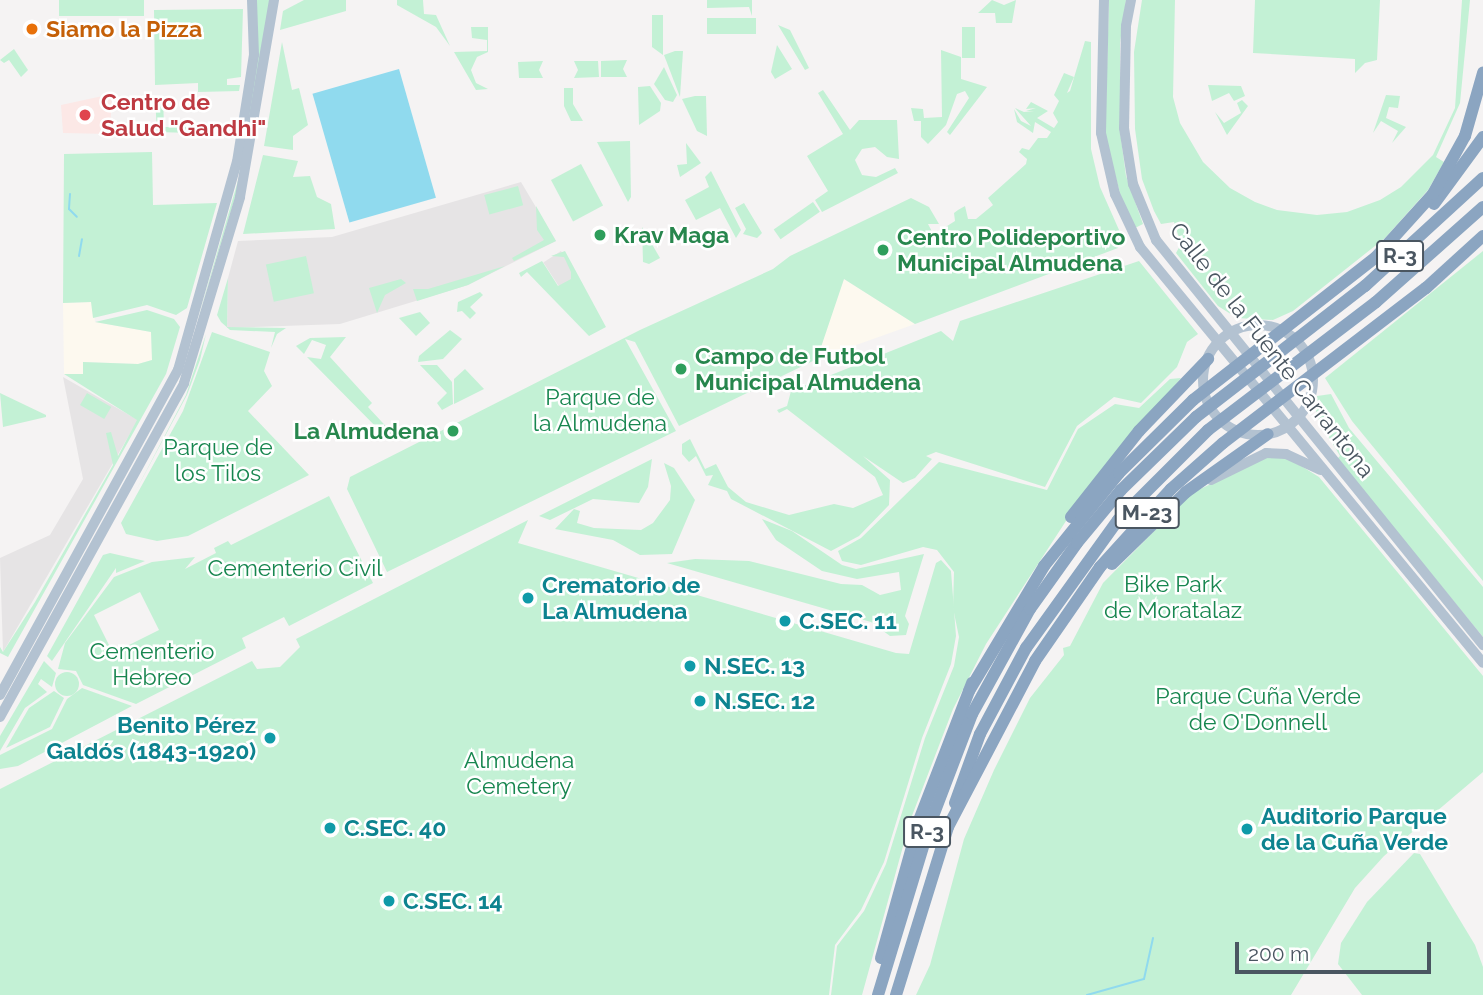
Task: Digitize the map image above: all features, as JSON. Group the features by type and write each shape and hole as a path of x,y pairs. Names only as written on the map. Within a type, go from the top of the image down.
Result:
{"highway":[{"name":"M-23","path":"871,995 920,818 969,691 1028,591 1067,536 1119,473 1193,400 1297,315 1376,257 1445,176 1465,136 1483,73"},
{"path":"1376,257 1422,217 1483,137"},
{"name":"R-3","path":"878,995 930,824 991,674 1030,608 1098,515 1196,417 1423,237 1483,178"},
{"name":"R-3","path":"948,827 980,734 1048,612 1118,520 1208,430 1433,255 1483,207"},
{"name":"M-23","path":"896,995 948,827 1021,686 1081,593 1120,542 1223,443 1426,288 1483,236"},
{"path":"1426,288 1483,246"},
{"path":"969,691 1016,601 1072,516 1139,431 1208,359"},
{"path":"1081,593 1186,492 1268,434"}],"main road":[{"path":"0,695 178,370 237,162 253,64 252,0"},
{"path":"0,717 184,383 240,197 274,0"},
{"name":"Calle de la Fuente Carrantona","path":"1104,0 1100,103 1106,164 1140,247 1483,663"},
{"name":"Calle de la Fuente Carrantona","path":"1131,0 1126,26 1124,128 1133,184 1156,240 1297,418 1483,645"},
{"name":"Calle de la Fuente Carrantona","path":"1185,302 1207,338 1208,359"},
{"path":"1248,326 1269,327 1301,346 1312,381 1308,402 1297,418 1287,426 1268,434 1241,433 1215,414 1204,390 1208,359 1219,342 1230,333 1248,326"},
{"path":"1186,492 1266,453 1296,458 1333,478"}],"shaded area":[{"name":"Centro de Salud \"Gandhi\"","path":"112,94 110,134 63,133 61,105"},
{"path":"521,182 556,241 468,285 340,324 227,328 228,278 238,241 332,237"},
{"path":"561,251 583,285 565,296 543,262"},
{"path":"844,279 915,324 817,359 821,344"},
{"path":"92,302 95,322 151,332 152,360 138,364 84,362 83,374 64,374 63,303"},
{"path":"63,377 138,420 3,652 0,558 50,535 83,479"}],"green space":[{"path":"59,0 144,0 144,16 59,16"},
{"path":"256,0 271,0 241,178 197,322 239,177 258,39"},
{"path":"304,0 346,0 346,11 280,30 283,11"},
{"path":"397,0 423,0 424,14 436,15 450,46 436,27 397,5"},
{"path":"707,0 752,0 752,16 749,7 707,8"},
{"path":"992,0 1004,5 1016,0 1012,23 996,23 995,13 978,13"},
{"path":"1109,0 1126,0 1120,43 1120,131 1126,176 1143,224 1135,228 1122,201 1105,136"},
{"path":"1142,0 1175,0 1173,97 1180,123 1203,162 1230,188 1255,202 1277,210 1317,215 1347,212 1380,200 1401,187 1433,155 1455,108 1462,0 1470,0 1460,103 1436,157 1444,162 1428,190 1385,238 1293,311 1273,320 1237,318 1218,306 1176,253 1181,244 1174,222 1161,224 1154,211 1142,179 1135,129 1134,52"},
{"path":"1255,0 1380,0 1377,60 1365,63 1355,73 1355,59 1253,53"},
{"path":"243,9 241,77 227,79 227,85 240,85 239,91 198,92 198,83 155,85 154,10"},
{"path":"652,15 663,15 663,55 652,47"},
{"path":"707,18 756,18 756,34 707,34"},
{"path":"778,25 790,30 809,68 805,70"},
{"path":"471,27 488,27 488,52 477,57 471,70 476,83 488,89 476,90 454,52 487,51 487,40 472,38"},
{"path":"962,27 975,27 975,58 962,58"},
{"name":"Parque de la Almudena","path":"1085,41 1091,42 1091,149 1100,187 1123,239 1118,248 915,324 844,279 817,359 679,426 635,342 625,339 676,431 387,572 347,489 350,477 640,330 773,269 790,256 911,198 929,207 939,224 928,224 937,241 944,238 944,228 955,221 954,213 965,206 968,219 976,219 993,205 988,198 1026,164 1027,159 1019,152 1022,148 1029,150 1038,138 1047,138 1051,132 1035,122 1033,133 1017,122 1014,109 1021,121 1031,126 1015,108 1024,112 1034,111 1026,111 1036,108 1026,109 1031,102 1048,111 1037,118 1054,128 1058,122 1053,113 1059,101 1054,95 1064,73 1074,77 1067,93 1070,91"},
{"path":"282,42 292,90 299,88 308,125 293,136 293,150 264,146"},
{"path":"777,45 792,69 775,79 771,72"},
{"path":"14,49 28,70 21,77 9,60 4,63 0,60"},
{"path":"941,50 961,57 961,79 987,87 950,135 947,132 969,98 965,91 957,94 946,125 928,144 921,137 921,121 914,121 911,108 923,109 924,118 942,117"},
{"path":"683,51 680,97 664,55"},
{"path":"627,60 623,69 627,77 601,77 601,61"},
{"path":"543,61 539,70 543,78 519,78 518,62"},
{"path":"574,61 598,61 599,77 574,78 578,70"},
{"path":"664,67 677,95 673,102 665,100 654,84"},
{"path":"1208,85 1241,86 1245,96 1234,101 1229,93 1212,101"},
{"path":"650,86 661,103 660,111 639,125 638,87"},
{"path":"564,88 573,88 573,104 583,121 571,121 564,106"},
{"path":"823,90 850,130 859,120 897,120 899,159 887,157 875,147 862,149 855,160 862,175 876,177 895,168 898,173 822,212 815,200 828,191 807,156 843,134 818,93"},
{"path":"1386,95 1400,96 1398,108 1389,107 1386,118 1406,127 1392,143 1398,131 1381,121 1373,133"},
{"path":"163,96 164,127 192,127 192,133 157,132 155,97"},
{"path":"706,96 707,136 697,131 682,99"},
{"path":"1242,100 1248,106 1227,135 1215,112 1224,123 1241,113 1237,103"},
{"path":"630,141 631,197 628,202 597,142"},
{"path":"686,143 701,163 680,177 677,165 687,164"},
{"path":"152,152 153,205 217,203 187,308 176,315 147,305 93,318 91,302 63,303 64,154"},
{"path":"263,155 298,161 293,177 310,176 317,197 331,204 335,229 243,234"},
{"path":"581,164 603,205 573,221 551,180"},
{"path":"711,171 741,230 736,238 720,208 696,220 685,200 709,187 705,177"},
{"path":"518,186 523,205 489,214 484,195"},
{"path":"813,202 820,212 781,239 774,230"},
{"path":"744,203 762,233 757,238 743,234 746,229 735,208"},
{"path":"536,206 556,241 514,261 512,258 544,240 537,230"},
{"path":"642,227 660,258 649,264 643,262"},
{"path":"565,251 606,327 589,336 527,272 521,277 519,273 542,261 558,286 571,279 571,272 564,257 551,256"},
{"path":"1483,251 1483,581 1352,421 1325,378"},
{"path":"306,256 314,293 274,302 266,265"},
{"path":"1139,261 1198,334 1187,342 1177,367 1141,403 1114,397 1077,426 1045,487 936,452 926,456 932,459 915,478 903,483 863,456 890,480 889,505 859,536 831,551 731,499 727,491 708,485 713,475 706,476 696,456 689,462 682,454 682,444 690,439 705,469 716,464 728,487 746,502 789,515 834,504 853,508 883,495 875,477 787,409 779,413 777,410 787,406 791,391 941,331 953,341 960,321"},
{"path":"505,266 468,285 417,301 413,289 428,289"},
{"path":"228,278 227,327 286,328 277,334 271,348 275,332 230,330 221,322 217,315"},
{"path":"401,279 406,283 385,295 377,313 369,288"},
{"path":"480,292 483,295 470,307 476,313 470,319 462,311 457,312 458,302"},
{"path":"147,310 174,319 180,327 166,374 8,657 0,653 0,647 3,652 35,602 113,465 106,433 111,432 118,456 137,420 64,374 83,374 83,362 138,364 152,360 151,332 95,322"},
{"path":"420,312 430,323 416,336 399,318"},
{"path":"450,330 462,339 443,359 418,362 419,356"},
{"name":"Parque de los Tilos","path":"212,332 270,352 264,371 272,386 248,411 309,475 188,536 157,541 126,534 121,523 183,411"},
{"path":"206,334 187,395 133,496 186,395"},
{"path":"346,337 330,357 372,403 368,407 394,435 387,438 307,357 321,359 326,345 312,340 304,354 296,346 310,338"},
{"path":"420,365 437,365 452,382 453,404 442,410 437,403 447,393"},
{"path":"465,369 484,389 454,404 454,379"},
{"path":"1181,378 1079,501 986,644 953,709 910,821 862,995 831,995 837,946 864,911 886,864 925,738 954,666 959,637 953,608 954,572 937,550 923,547 861,565 842,561 838,551 861,538 939,462 1047,490 1078,429 1115,404 1139,408 1170,379"},
{"path":"0,393 46,415 46,417 3,427"},
{"path":"87,393 111,407 104,419 80,405"},
{"path":"1331,394 1349,428 1483,587 1483,637 1337,459 1340,456 1316,415 1317,396"},
{"name":"Parque Cuña Verde de O'Donnell","path":"1269,456 1290,459 1319,477 1483,676 1483,772 1384,856 1355,888 1291,995 916,995 930,965 964,839 994,770 1030,698 1064,655 1063,648 1070,646 1103,583 1192,493"},
{"path":"652,459 648,487 639,503 593,499 550,520 539,516"},
{"path":"664,463 674,468 695,500 672,554 640,555 613,540 555,529 574,509 580,511 577,523 594,528 641,530 653,523 670,500 671,486"},
{"name":"Cementerio Civil","path":"329,496 373,583 289,626 284,617 242,638 246,648 136,704 83,685 76,671 58,669 65,643 114,577 152,562 195,557 185,569 216,553 214,548 228,541 231,545","holes":["140,592 159,630 113,653 94,615"]},
{"path":"762,519 792,531 842,565 856,569 924,554 905,616 909,624 906,635 890,636 871,622 667,563 695,559 749,561 841,584 862,585 880,595 901,590 899,572 857,579 822,571 776,540"},
{"name":"Almudena Cemetery","path":"528,520 518,543 896,653 909,654 936,563 941,560 951,571 956,636 951,664 922,738 884,862 861,910 835,945 829,995 0,995 0,789 252,661 257,669 280,667 300,647 296,639"},
{"path":"110,553 145,561 116,573 116,568 52,661 47,656 103,555"},
{"path":"44,661 56,673 52,687 41,679 38,684 47,692 25,708 0,751 0,736"},
{"path":"67,672 76,675 79,684 76,693 67,696 58,693 55,684 58,675"},
{"path":"82,688 132,706 18,766 0,769 0,755 52,729 67,699"},
{"path":"54,691 64,698 50,727 6,748 29,708"},
{"path":"1414,853 1420,854 1475,945 1483,967 1483,995 1362,995 1338,964 1341,943 1367,902"}],"water":[{"path":"399,69 436,198 349,223 312,94"}],"waterway":[{"path":"70,194 69,209 77,217"},
{"path":"79,256 82,239"},
{"path":"1087,995 1144,979 1153,938"}],"place":[{"name":"Siamo la Pizza","path":"32,29"},
{"name":"Centro de Salud \"Gandhi\"","path":"85,115"},
{"name":"Krav Maga","path":"600,235"},
{"name":"Centro Polideportivo Municipal Almudena","path":"883,250"},
{"name":"Campo de Futbol Municipal Almudena","path":"681,369"},
{"name":"La Almudena","path":"453,431"},
{"name":"Crematorio de La Almudena","path":"528,598"},
{"name":"C.SEC. 11","path":"785,621"},
{"name":"N.SEC. 13","path":"690,666"},
{"name":"N.SEC. 12","path":"700,701"},
{"name":"Benito Pérez Galdós (1843-1920)","path":"270,738"},
{"name":"C.SEC. 40","path":"330,828"},
{"name":"Auditorio Parque de la Cuña Verde","path":"1247,829"},
{"name":"C.SEC. 14","path":"389,901"}],"park label":[{"name":"Bike Park de Moratalaz","path":"1173,597"},
{"name":"Cementerio Hebreo","path":"152,664"}]}
